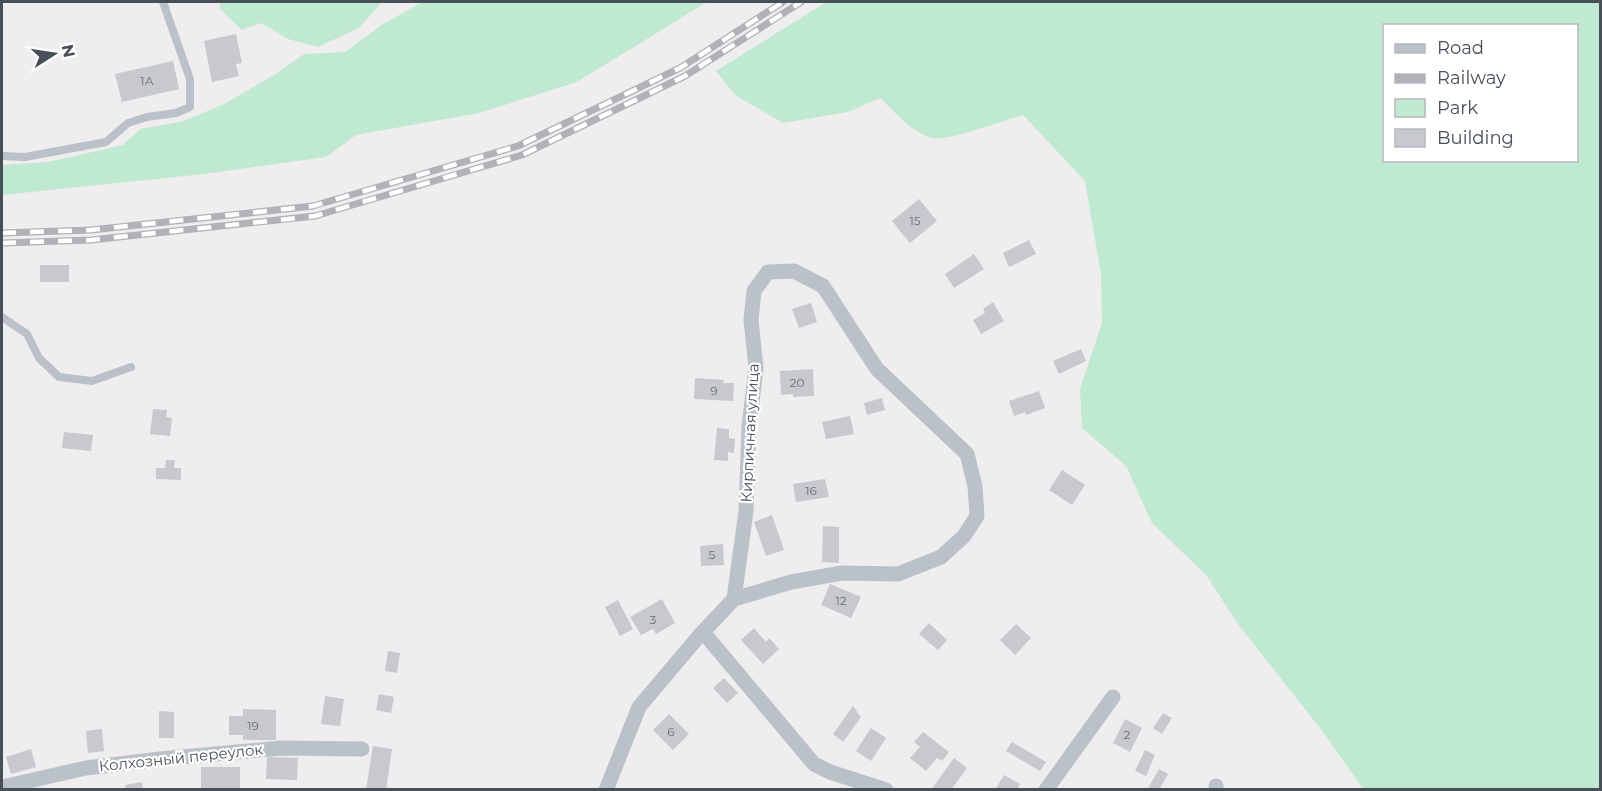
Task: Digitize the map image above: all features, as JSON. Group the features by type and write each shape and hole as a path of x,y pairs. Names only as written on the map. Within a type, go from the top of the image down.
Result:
{"street":[{"name":"Кирпичная улица","path":"606,789 639,707 734,599 790,582 842,573 898,574 940,557 964,536 977,516 975,486 967,454 877,369 823,286 794,271 768,272 754,291 751,320 756,368 749,428 746,511 734,599"},
{"path":"703,632 814,764 830,772 886,789"},
{"path":"1046,789 1113,697"},
{"name":"Колхозный переулок","path":"2,787 86,768 160,759 281,748 362,749"}],"lane":[{"path":"2,156 26,157 106,142 128,123 147,117 176,113 190,106 190,79 163,2"},
{"path":"2,317 27,334 39,358 59,377 92,381 130,368"}],"green space":[{"path":"220,2 382,2 359,28 318,47 288,39 261,23 242,30 220,9"},
{"path":"423,2 707,2 577,82 479,113 356,135 326,157 204,174 2,195 2,165 48,162 123,145 140,129 184,121 224,104 274,75 304,54 345,52 383,24"},
{"path":"826,2 1600,2 1600,789 1363,789 1323,732 1238,624 1206,575 1152,523 1126,466 1082,428 1080,389 1102,323 1101,274 1085,181 1023,115 962,134 932,138 911,127 880,98 848,112 783,123 735,95 716,71"}],"building":[{"path":"236,34 242,63 236,64 239,76 212,82 204,41"},
{"path":"173,61 179,89 122,102 115,74"},
{"path":"919,199 937,221 910,243 892,221"},
{"path":"1029,240 1036,254 1009,267 1003,253"},
{"path":"974,254 984,269 954,288 945,274"},
{"path":"40,265 69,265 69,282 40,282"},
{"path":"993,302 1004,321 981,334 973,320 985,313 983,309"},
{"path":"811,303 817,322 799,328 792,309"},
{"path":"1081,349 1086,361 1059,374 1053,361"},
{"path":"813,369 814,396 781,395 780,371"},
{"path":"695,378 734,383 733,401 694,399"},
{"path":"1039,391 1045,408 1026,415 1025,412 1014,416 1009,401"},
{"path":"882,398 885,410 867,415 864,403"},
{"path":"153,409 167,410 166,417 172,418 170,436 150,434"},
{"path":"850,416 854,434 826,439 822,422"},
{"path":"717,428 729,429 729,438 735,439 734,453 728,452 728,461 714,460"},
{"path":"64,432 93,435 91,451 62,448"},
{"path":"166,460 175,460 174,468 181,468 181,480 156,479 156,468 165,468"},
{"path":"1062,470 1085,485 1072,505 1049,490"},
{"path":"825,479 829,497 796,502 793,484"},
{"path":"772,515 784,550 766,556 754,522"},
{"path":"823,526 839,527 839,563 822,562"},
{"path":"723,544 724,565 701,566 700,546"},
{"path":"830,584 861,597 851,618 821,605"},
{"path":"662,599 675,623 656,634 653,629 641,635 630,617"},
{"path":"618,600 633,629 620,636 605,607"},
{"path":"929,623 947,640 938,650 919,634"},
{"path":"1016,624 1031,638 1015,655 1000,640"},
{"path":"754,628 766,642 769,638 779,649 763,664 741,640"},
{"path":"388,651 400,653 397,673 385,671"},
{"path":"724,678 738,693 727,703 713,688"},
{"path":"379,694 394,697 391,713 376,710"},
{"path":"325,696 344,699 340,726 321,724"},
{"path":"853,706 861,717 843,742 833,734"},
{"path":"243,709 276,710 276,740 243,740 243,735 229,735 229,716 243,716"},
{"path":"159,711 174,712 174,738 159,738"},
{"path":"1163,713 1172,718 1162,734 1153,728"},
{"path":"669,714 689,734 673,750 653,730"},
{"path":"1125,719 1142,728 1130,752 1113,743"},
{"path":"871,728 886,738 871,761 856,751"},
{"path":"102,729 104,751 88,753 86,731"},
{"path":"923,732 949,752 942,761 937,758 926,771 910,758 920,747 914,742"},
{"path":"1012,742 1046,762 1040,771 1006,751"},
{"path":"373,746 392,749 386,790 366,790"},
{"path":"31,749 36,767 11,774 6,757"},
{"path":"1145,750 1155,755 1146,776 1135,771"},
{"path":"267,757 298,758 297,780 266,779"},
{"path":"954,758 967,768 951,790 931,790"},
{"path":"201,767 240,767 240,790 201,790"},
{"path":"1159,769 1168,774 1159,790 1147,790"},
{"path":"1004,775 1020,784 1017,790 995,790"},
{"path":"142,782 143,790 126,790 125,785"}],"railway":[{"path":"2,233 91,230 313,206 518,146 680,68 783,2"},
{"path":"2,243 91,240 315,216 522,155 685,76 801,2"}]}
